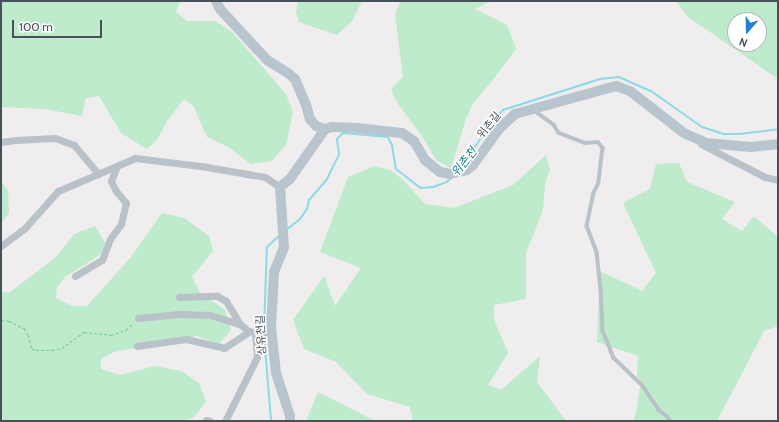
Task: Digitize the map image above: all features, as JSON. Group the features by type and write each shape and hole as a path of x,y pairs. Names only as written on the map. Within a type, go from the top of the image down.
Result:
{"street":[{"path":"1,246 25,228 58,191 135,158 201,166 265,177 280,187 290,179 325,129 316,126 310,119 295,79 267,60 220,9 216,1"},
{"name":"위촌길","path":"325,129 332,127 356,128 402,133 414,141 426,160 440,172 450,174 467,170 473,165 499,129 515,114 616,86 630,91 684,133 706,143 751,147 778,144"},
{"path":"692,136 697,142 710,149 765,177 778,180"},
{"path":"1,142 55,138 74,145 98,174"},
{"path":"76,276 102,260 110,239 121,224 126,203 116,191 111,181 117,166"},
{"name":"상유천길","path":"280,187 284,246 274,272 270,334 276,373 290,416 290,421"},
{"path":"179,297 217,296 226,301 240,324"},
{"path":"138,318 180,314 203,315 240,324 255,332 270,334"},
{"path":"137,346 186,339 224,348 255,332"},
{"path":"225,421 257,358 255,332"}],"lane":[{"path":"532,109 554,125 559,133 586,143 598,142 603,148 599,183 594,193 587,226 597,252 601,288 603,331 614,358 643,386 659,410 671,421"}],"path":[{"path":"1,320 9,321 24,328 28,335 32,349 52,350 62,348 84,332 111,335 126,330 138,318"}],"green space":[{"path":"1,1 180,1 176,12 187,21 215,21 232,32 286,94 293,112 286,145 272,161 251,164 228,147 207,137 194,107 184,99 167,121 157,140 147,149 121,133 99,96 86,98 82,116 45,109 1,107"},
{"path":"298,1 362,1 352,21 337,35 299,22 296,12"},
{"path":"401,1 491,1 475,9 507,25 516,49 473,103 466,119 451,168 436,160 422,136 398,104 391,89 403,77 395,14"},
{"path":"676,1 778,1 778,79 739,52 767,52 767,12 727,12 727,44 688,17"},
{"path":"546,155 550,170 545,183 543,210 526,253 526,299 494,305 494,320 508,353 488,385 501,390 540,356 537,382 566,421 413,421 410,407 367,394 336,362 304,349 293,320 324,276 335,306 361,268 320,252 348,177 375,166 390,170 402,179 425,204 454,208 513,185"},
{"path":"679,163 687,182 735,202 722,219 742,231 754,216 778,237 778,326 764,331 717,421 633,421 641,381 637,377 638,356 597,342 600,271 642,291 656,273 623,203 650,189 656,164"},
{"path":"1,181 8,191 9,213 1,223"},
{"path":"162,213 184,218 209,236 213,251 192,277 200,293 225,310 231,330 219,344 197,336 114,352 101,359 101,369 120,375 155,366 181,371 199,383 206,402 193,418 181,421 1,421 1,291 9,293 56,257 74,234 95,226 106,244 100,255 65,277 57,287 56,298 72,306 87,306 131,257"},
{"path":"318,392 375,421 306,421"}],"waterway":[{"name":"위촌천","path":"462,167 490,124 503,110 600,79 619,77 651,91 702,127 723,134 740,134 778,129"},
{"name":"위촌천","path":"286,230 300,219 307,209 309,200 327,179 339,154 337,139 343,133 388,137 392,145 396,169 420,188 433,187 447,182 452,177"},
{"name":"위촌천","path":"264,331 267,247 280,235"},
{"name":"위촌천","path":"264,335 271,421"}]}
